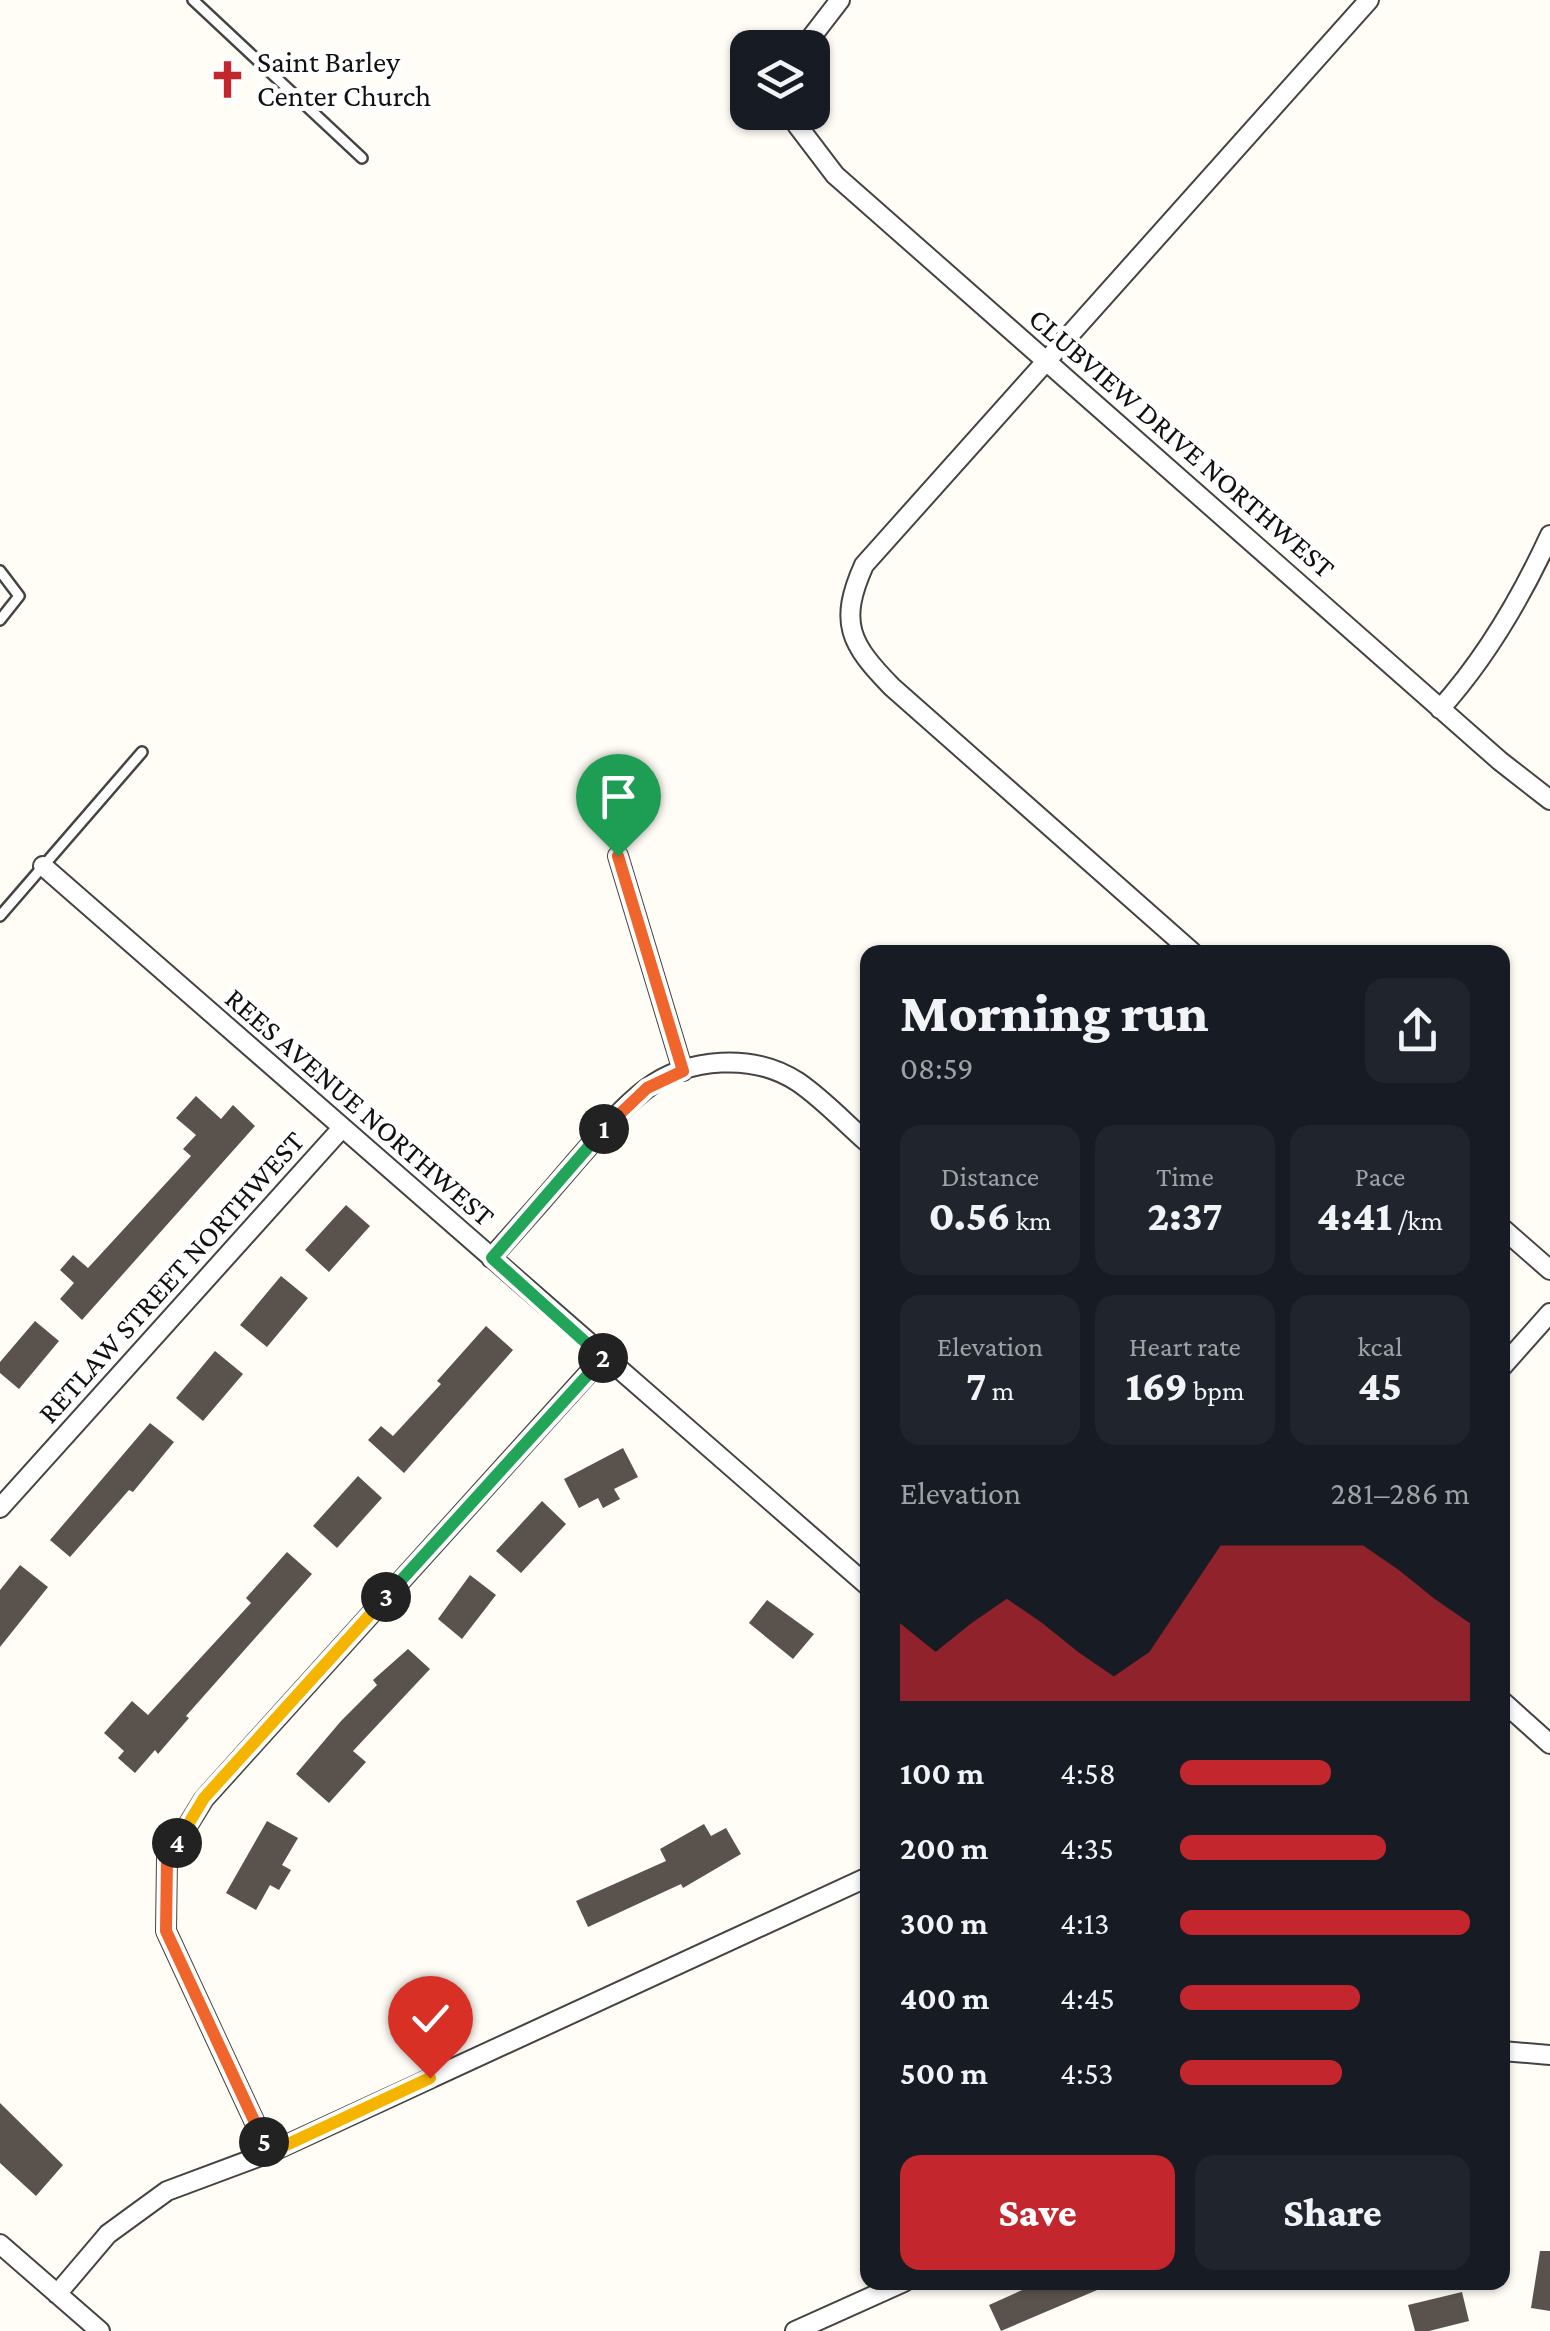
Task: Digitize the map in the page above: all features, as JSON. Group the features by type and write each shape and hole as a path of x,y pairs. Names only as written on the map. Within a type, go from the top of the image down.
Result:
{"street":[{"path":"817,30 840,0"},
{"path":"1184,945 861,656 852,630 850,596 864,565 1369,0"},
{"name":"CLUBVIEW DRIVE NORTHWEST","path":"801,130 836,174 1440,709 1550,800"},
{"path":"1440,709 1479,662 1525,589 1550,535"},
{"path":"618,856 683,1071"},
{"name":"REES AVENUE NORTHWEST","path":"43,866 860,1579"},
{"path":"492,1258 613,1119 647,1088 683,1071 734,1062 763,1067 798,1082 860,1136"},
{"name":"RETLAW STREET NORTHWEST","path":"0,1508 342,1128"},
{"path":"1510,1235 1550,1270"},
{"path":"1510,1358 1550,1313"},
{"path":"269,2153 166,1931 167,1859 204,1798 604,1356"},
{"path":"1510,1708 1550,1744"},
{"path":"57,2294 108,2234 167,2191 269,2153 860,1881"},
{"path":"1510,2052 1550,2055"},
{"path":"0,2244 100,2331"},
{"path":"795,2331 886,2290"}],"lane":[{"path":"193,0 362,158"},
{"path":"0,571 19,596 0,620"},
{"path":"0,916 142,752"}],"building":[{"path":"196,1096 221,1119 233,1105 255,1126 82,1320 60,1299 74,1283 60,1270 73,1255 88,1268 191,1156 183,1149 196,1135 176,1118"},
{"path":"346,1205 370,1226 329,1272 305,1250"},
{"path":"281,1276 308,1298 267,1347 240,1325"},
{"path":"35,1321 59,1341 19,1389 0,1373 0,1362"},
{"path":"486,1326 513,1350 404,1473 368,1440 381,1426 393,1436 441,1384 437,1381"},
{"path":"215,1351 243,1374 203,1421 176,1398"},
{"path":"150,1423 174,1442 133,1492 129,1490 70,1557 50,1540"},
{"path":"623,1448 638,1477 614,1489 620,1499 603,1508 598,1498 579,1508 564,1479"},
{"path":"358,1476 382,1498 337,1548 313,1526"},
{"path":"542,1501 566,1524 521,1573 496,1551"},
{"path":"287,1552 312,1574 186,1716 189,1718 158,1754 155,1750 135,1773 118,1758 124,1751 104,1733 132,1701 148,1715 251,1603 246,1598"},
{"path":"20,1565 48,1587 0,1647 0,1590"},
{"path":"470,1575 496,1595 462,1639 438,1619"},
{"path":"767,1600 814,1634 793,1659 749,1623"},
{"path":"408,1649 430,1669 353,1751 366,1762 329,1803 296,1774 377,1685 373,1680"},
{"path":"267,1821 298,1838 282,1865 291,1870 279,1890 270,1885 256,1910 226,1893"},
{"path":"704,1824 711,1836 726,1828 741,1854 683,1888 681,1884 588,1927 576,1901 666,1861 660,1849"},
{"path":"0,2103 63,2165 36,2196 0,2163"},
{"path":"1540,2251 1550,2251 1550,2311 1531,2308"},
{"path":"1022,2290 1097,2290 1001,2331 989,2305"},
{"path":"1462,2292 1469,2321 1415,2331 1408,2305"}],"place":[{"name":"Saint Barley Center Church","path":"227,79"}],"route":[{"path":"430,2078 269,2153 166,1931 167,1859 204,1798 604,1356 492,1258 613,1119 647,1088 683,1071 618,856"}]}
